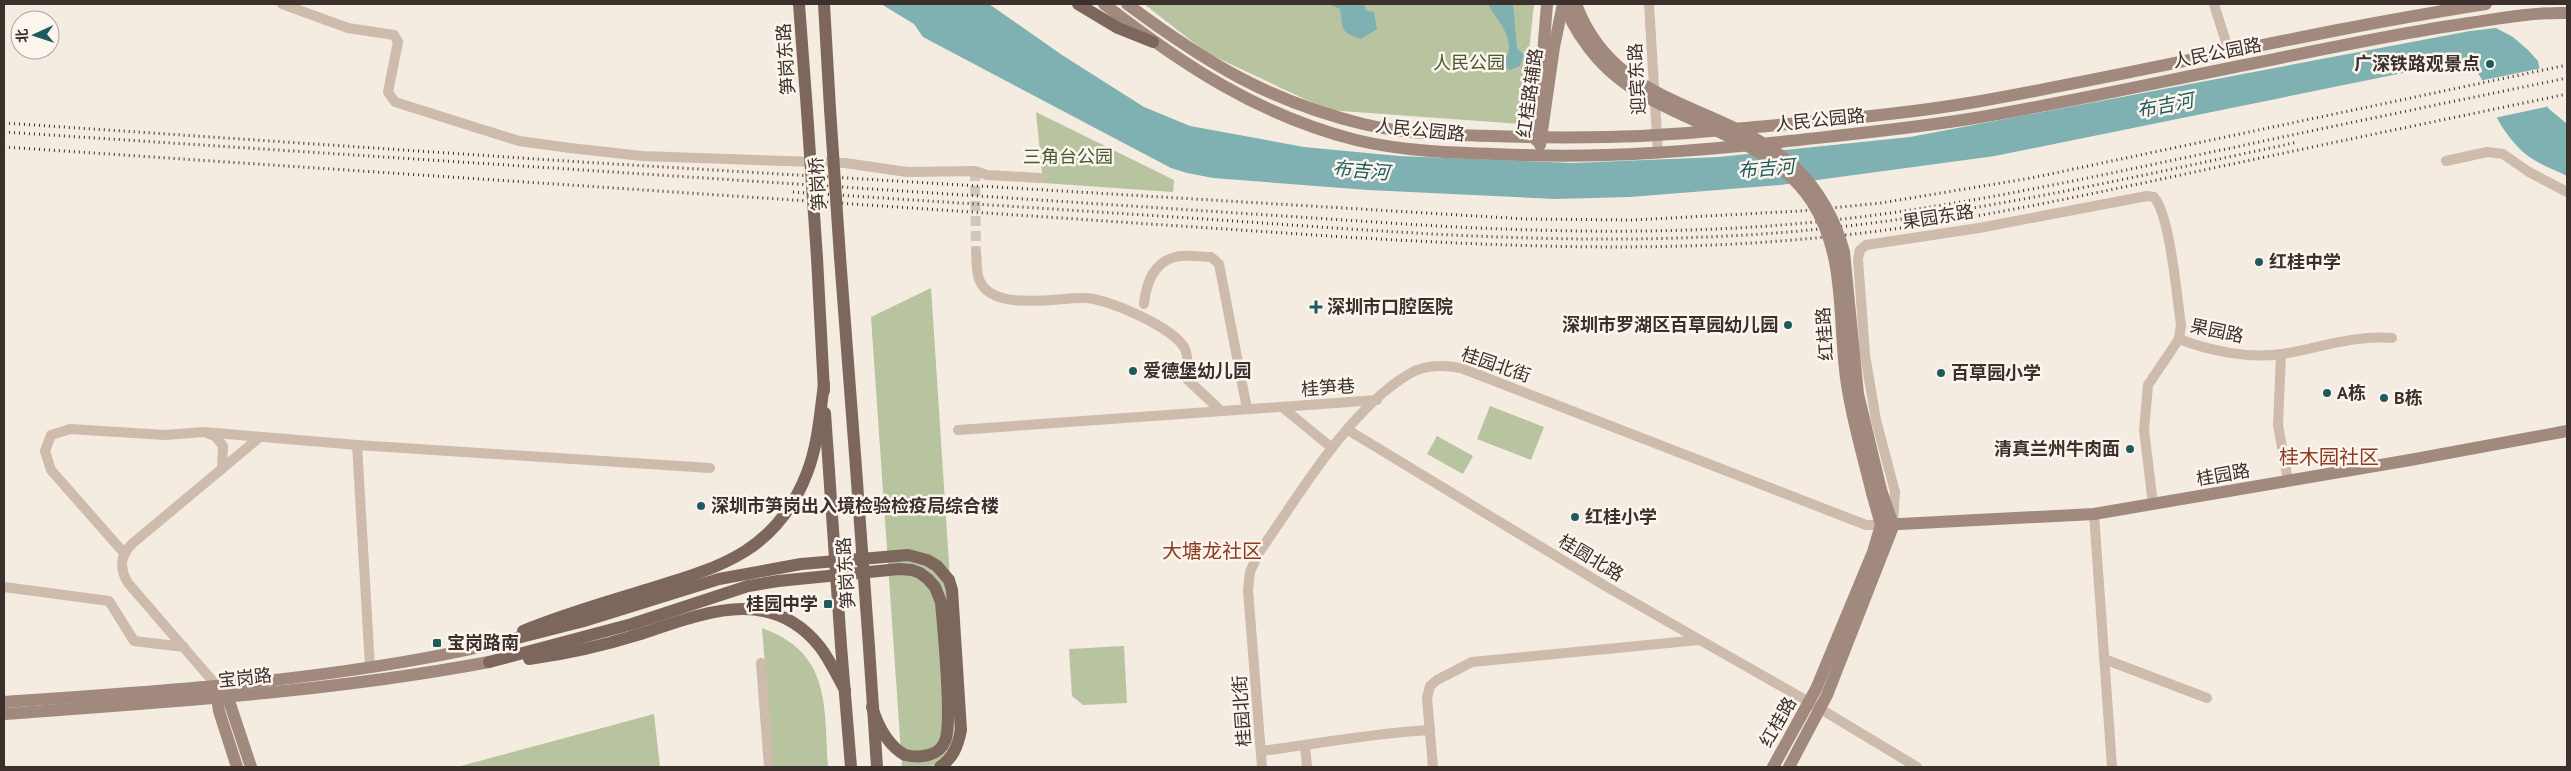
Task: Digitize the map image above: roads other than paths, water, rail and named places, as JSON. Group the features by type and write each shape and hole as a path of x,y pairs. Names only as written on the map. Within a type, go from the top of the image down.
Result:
{"main road":[{"name":"笋岗东路","path":"799,4 807,111"},
{"name":"笋岗桥","path":"824,4 840,256"},
{"path":"1078,4 1118,28 1152,42"},
{"name":"人民公园路","path":"1104,4 1152,42 1215,83 1274,113 1356,140 1404,148 1538,155 1622,156 1809,139 1955,121 2442,27 2521,15 2567,12"},
{"name":"人民公园路","path":"1127,4 1173,38 1230,74 1278,97 1321,112 1366,125 1398,130 1539,138 1657,137 1931,109 2486,4"},
{"name":"红桂路辅路","path":"1538,155 1547,4"},
{"name":"红桂路辅路","path":"1539,138 1554,47 1564,4"},
{"name":"红桂路","path":"1564,4 1581,37 1612,76 1648,100 1758,152 1791,176 1811,202 1826,230 1836,260 1846,379 1887,525 1789,767"},
{"name":"红桂路","path":"1576,4 1588,30 1602,50 1623,71 1666,99 1746,134 1765,145 1798,170 1823,202 1840,236 1844,252 1858,394 1877,491"},
{"name":"笋岗桥","path":"807,111 817,258"},
{"name":"笋岗东路","path":"840,256 877,767"},
{"name":"笋岗东路","path":"817,258 829,470 851,767"},
{"path":"486,646 546,621 707,571 734,559 774,528 789,509 806,475 818,423 824,384"},
{"name":"桂园路","path":"1887,525 2094,514 2567,431"},
{"path":"486,646 584,621 719,579 761,569 898,555 919,557 928,560 944,572 952,590 961,730 956,750 950,759 940,767"},
{"path":"489,662 632,624 748,586 778,581 899,570 920,573 935,587 941,602 947,717 945,742 938,751 931,754 905,755 888,740 876,720 872,707"},
{"path":"489,662 535,658 592,647 636,636 696,615 726,609 754,608 792,622 807,634 820,647 845,690"},
{"name":"宝岗路","path":"4,702 220,694 486,646"},
{"name":"宝岗路","path":"4,714 220,694 359,684 489,662"},
{"path":"220,694 237,767"},
{"path":"220,694 251,767"},
{"name":"红桂路","path":"1773,767 1815,706"}],"street":[{"path":"282,4 348,28 394,35 398,42 388,92 395,102 519,141 642,156 845,163 907,172 975,171 986,175 1041,178"},
{"name":"迎宾东路","path":"1649,4 1658,153"},
{"path":"2214,4 2228,52"},
{"path":"2446,161 2488,152 2503,154 2528,172 2567,192"},
{"name":"果园东路","path":"1887,525 1895,492 1872,404 1862,327 1858,259 1860,250 1866,245 1979,228 2147,196 2154,197 2162,211 2166,232 2181,325 2180,339"},
{"path":"976,252 979,280 992,294 1015,302 1087,298 1142,316 1173,335 1185,349 1187,380 1221,411"},
{"path":"1144,304 1146,284 1154,271 1172,259 1211,257 1219,264 1247,409"},
{"name":"果园路","path":"2153,504 2144,430 2148,385 2180,339 2193,345 2234,353 2281,354 2360,338 2392,338"},
{"path":"2281,354 2278,425 2288,481"},
{"name":"桂园北街","path":"1262,767 1248,590 1250,572 1258,554 1332,448 1376,400 1410,373 1440,366 1461,368 1866,525 1887,525"},
{"name":"桂笋巷","path":"958,430 1376,400"},
{"path":"1282,408 1332,448"},
{"path":"124,553 51,470 45,451 51,435 70,429 165,435 204,432 357,445 710,468"},
{"name":"桂圆北路","path":"1348,430 1486,515 1917,767"},
{"path":"204,432 215,436 223,446 222,469"},
{"path":"220,694 184,646 128,582 122,567 124,553 260,437"},
{"path":"357,445 370,666"},
{"path":"2094,514 2112,767"},
{"path":"4,587 109,601 134,641 184,646"},
{"path":"1433,767 1427,698 1430,686 1436,680 1472,662 1699,640"},
{"path":"2104,659 2207,698"},
{"path":"761,663 769,767"},
{"path":"1261,750 1305,746 1324,740 1430,730"},
{"path":"1305,746 1307,767"}],"water":[{"name":"布吉河","path":"881,4 989,4 1062,55 1144,107 1190,126 1304,147 1399,156 1572,163 1719,157 1910,137 2470,31 2496,28 2513,37 2538,61 2548,108 2567,124 2567,176 2534,160 2517,146 2497,118 2481,77 2476,70 2462,61 1995,156 1780,185 1630,197 1555,199 1368,190 1213,178 1171,168 923,37 914,24"},
{"path":"1328,4 1363,4 1367,11 1374,12 1377,29 1361,39 1345,32 1342,26 1340,9"},
{"path":"1488,4 1513,4 1517,48 1524,55 1520,66 1510,70 1505,67 1504,62 1509,49 1507,36"}],"tunnel":[{"path":"975,171 976,252"}],"railway":[{"path":"4,123 581,162 1526,219 1633,220 1800,211 1881,203 2031,178 2567,65"},
{"path":"4,132 1405,224 1525,230 1644,231 1764,226 1824,221 1927,208 2101,175 2567,78"},
{"path":"4,147 1344,237 1574,247 1689,246 1853,234 1998,212 2567,94"},
{"path":"793,192 1469,236 1646,239 1780,233 1929,215 2077,189 2298,142"}],"place":[{"name":"广深铁路观景点","path":"2490,64"},
{"name":"红桂中学","path":"2259,262"},
{"name":"深圳市口腔医院","path":"1316,307"},
{"name":"深圳市罗湖区百草园幼儿园","path":"1788,325"},
{"name":"爱德堡幼儿园","path":"1133,371"},
{"name":"百草园小学","path":"1941,373"},
{"name":"A栋","path":"2327,393"},
{"name":"B栋","path":"2384,398"},
{"name":"清真兰州牛肉面","path":"2130,449"},
{"name":"深圳市笋岗出入境检验检疫局综合楼","path":"701,506"},
{"name":"红桂小学","path":"1575,517"},
{"name":"桂园中学","path":"828,604"},
{"name":"宝岗路南","path":"437,643"}],"district":[{"name":"桂木园社区","path":"2329,457"},
{"name":"大塘龙社区","path":"1212,551"}],"park label":[{"name":"人民公园","path":"1469,63"},
{"name":"三角台公园","path":"1068,157"}]}
